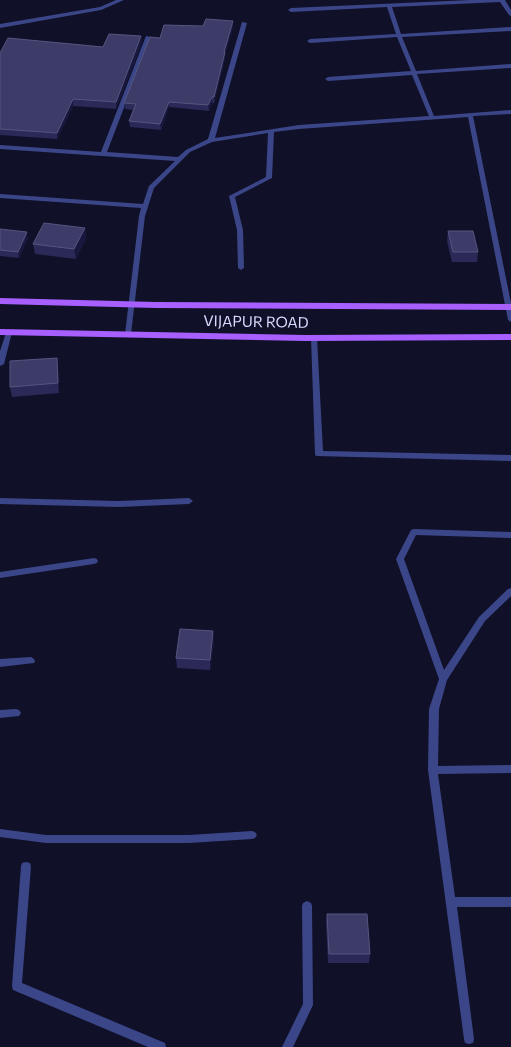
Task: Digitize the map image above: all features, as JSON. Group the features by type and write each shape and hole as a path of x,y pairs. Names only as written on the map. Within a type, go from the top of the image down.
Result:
{"main road":[{"name":"VIJAPUR ROAD","path":"0,302 510,307"},
{"name":"VIJAPUR ROAD","path":"4,332 314,338 511,337"}],"street":[{"path":"0,26 94,10 121,0"},
{"path":"291,10 502,0 511,14"},
{"path":"389,6 399,36 432,117"},
{"path":"211,140 244,23"},
{"path":"310,40 511,29"},
{"path":"103,154 148,37"},
{"path":"328,79 511,66"},
{"path":"128,334 142,216 151,186 188,151 211,140 299,127 511,112"},
{"path":"470,114 510,307 511,320"},
{"path":"241,268 240,230 232,196 269,178 271,131"},
{"path":"0,147 179,159"},
{"path":"0,196 145,206"},
{"path":"0,364 4,332"},
{"path":"314,338 319,454 511,458"},
{"path":"0,501 119,504 189,501"},
{"path":"443,679 400,559 414,532 511,535"},
{"path":"0,575 94,561"},
{"path":"469,1039 434,770 434,709 443,679 482,619 511,591"},
{"path":"0,663 31,661"},
{"path":"0,714 16,713"},
{"path":"434,770 511,769"},
{"path":"0,833 46,839 188,839 252,834"},
{"path":"26,866 17,986 161,1047"},
{"path":"451,902 511,902"},
{"path":"287,1047 308,1005 307,906"}],"building":[{"path":"206,19 233,21 224,52 214,97 212,97 208,105 169,102 160,124 129,121 136,104 124,103 150,37 160,38 164,25 203,26"},
{"path":"109,34 141,36 116,102 73,99 57,133 0,129 0,53 8,38 103,47"},
{"path":"44,223 85,228 74,249 33,244"},
{"path":"0,229 27,232 18,252 0,250"},
{"path":"448,231 473,231 478,252 453,252"},
{"path":"57,358 58,383 10,387 10,361"},
{"path":"180,629 213,631 210,660 176,658"},
{"path":"327,914 367,914 370,954 329,954"}]}
